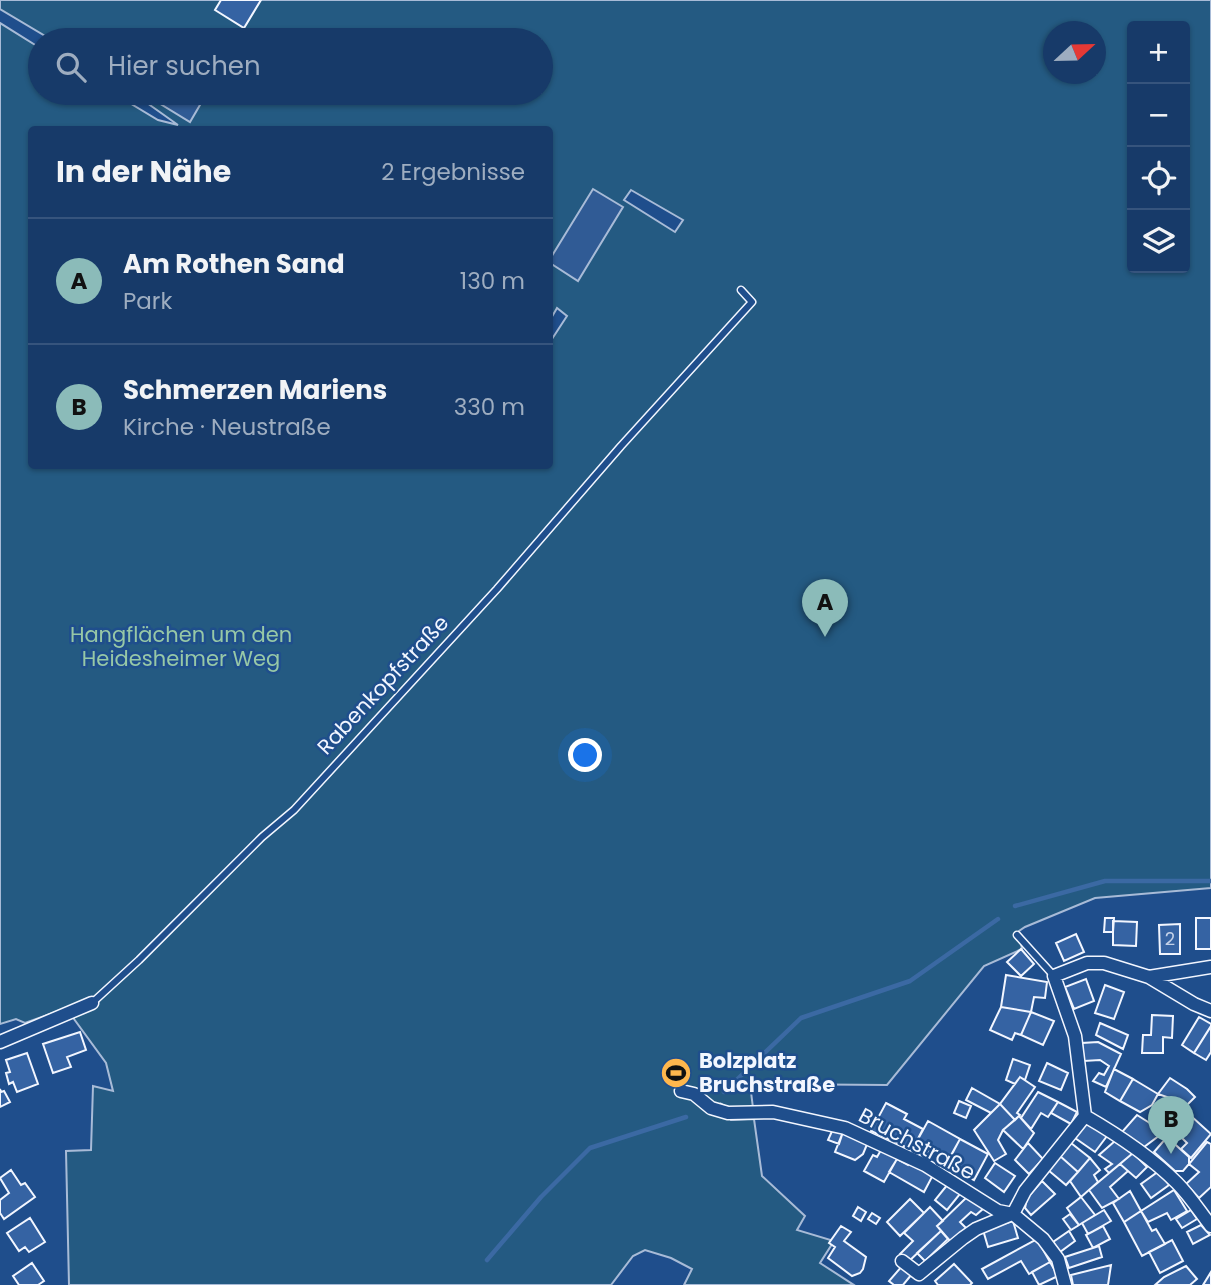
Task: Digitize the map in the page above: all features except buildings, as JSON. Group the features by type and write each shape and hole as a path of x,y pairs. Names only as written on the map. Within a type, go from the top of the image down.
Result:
{"street":[{"path":"902,1261 919,1274 976,1229 1013,1214 1025,1191 1085,1116 1075,1036 1054,976 1087,963 1104,963 1149,977 1211,1011"},
{"path":"1149,977 1211,967"},
{"name":"Rabenkopfstraße","path":"0,1042 92,1003"},
{"name":"Bruchstraße","path":"681,1091 694,1094 712,1108 728,1113 774,1112 845,1128 925,1165 998,1211 1013,1214 1043,1238 1058,1259 1065,1285"},
{"path":"1085,1116 1150,1160 1178,1185 1211,1226"}],"lane":[{"name":"Rabenkopfstraße","path":"92,1003 262,837 294,810 497,589 621,446 752,302 741,290"},
{"path":"1017,935 1054,976"}],"green space":[{"name":"Hangflächen um den Heidesheimer Weg","path":"0,0 1211,0 1211,888 1095,898 1025,927 1019,931 1022,949 984,966 887,1085 750,1084 753,1108 728,1108 720,1103 731,1120 754,1119 762,1176 805,1216 797,1230 834,1241 820,1263 854,1285 684,1285 692,1269 671,1258 645,1250 633,1256 611,1285 69,1285 66,1151 91,1150 93,1086 113,1091 106,1063 74,1019 75,1005 25,1023 16,1019 0,1024 0,23 28,40 28,105 133,105 158,120 178,125 150,105 553,105 553,28 32,28 0,9","holes":["631,190 683,220 675,232 624,200"]}],"shaded area":[{"path":"162,105 200,105 190,122"},
{"path":"593,189 623,207 578,281 553,265 553,254"}],"waterway":[{"path":"1015,906 1105,881 1211,881"},
{"path":"724,1092 801,1018 910,981 998,919"},
{"path":"487,1260 541,1197 590,1148 686,1117"}],"place":[{"name":"Am Rothen Sand","path":"825,637"},
{"name":"Bolzplatz Bruchstraße","path":"676,1073"},
{"name":"Schmerzen Mariens","path":"1171,1154"}]}
